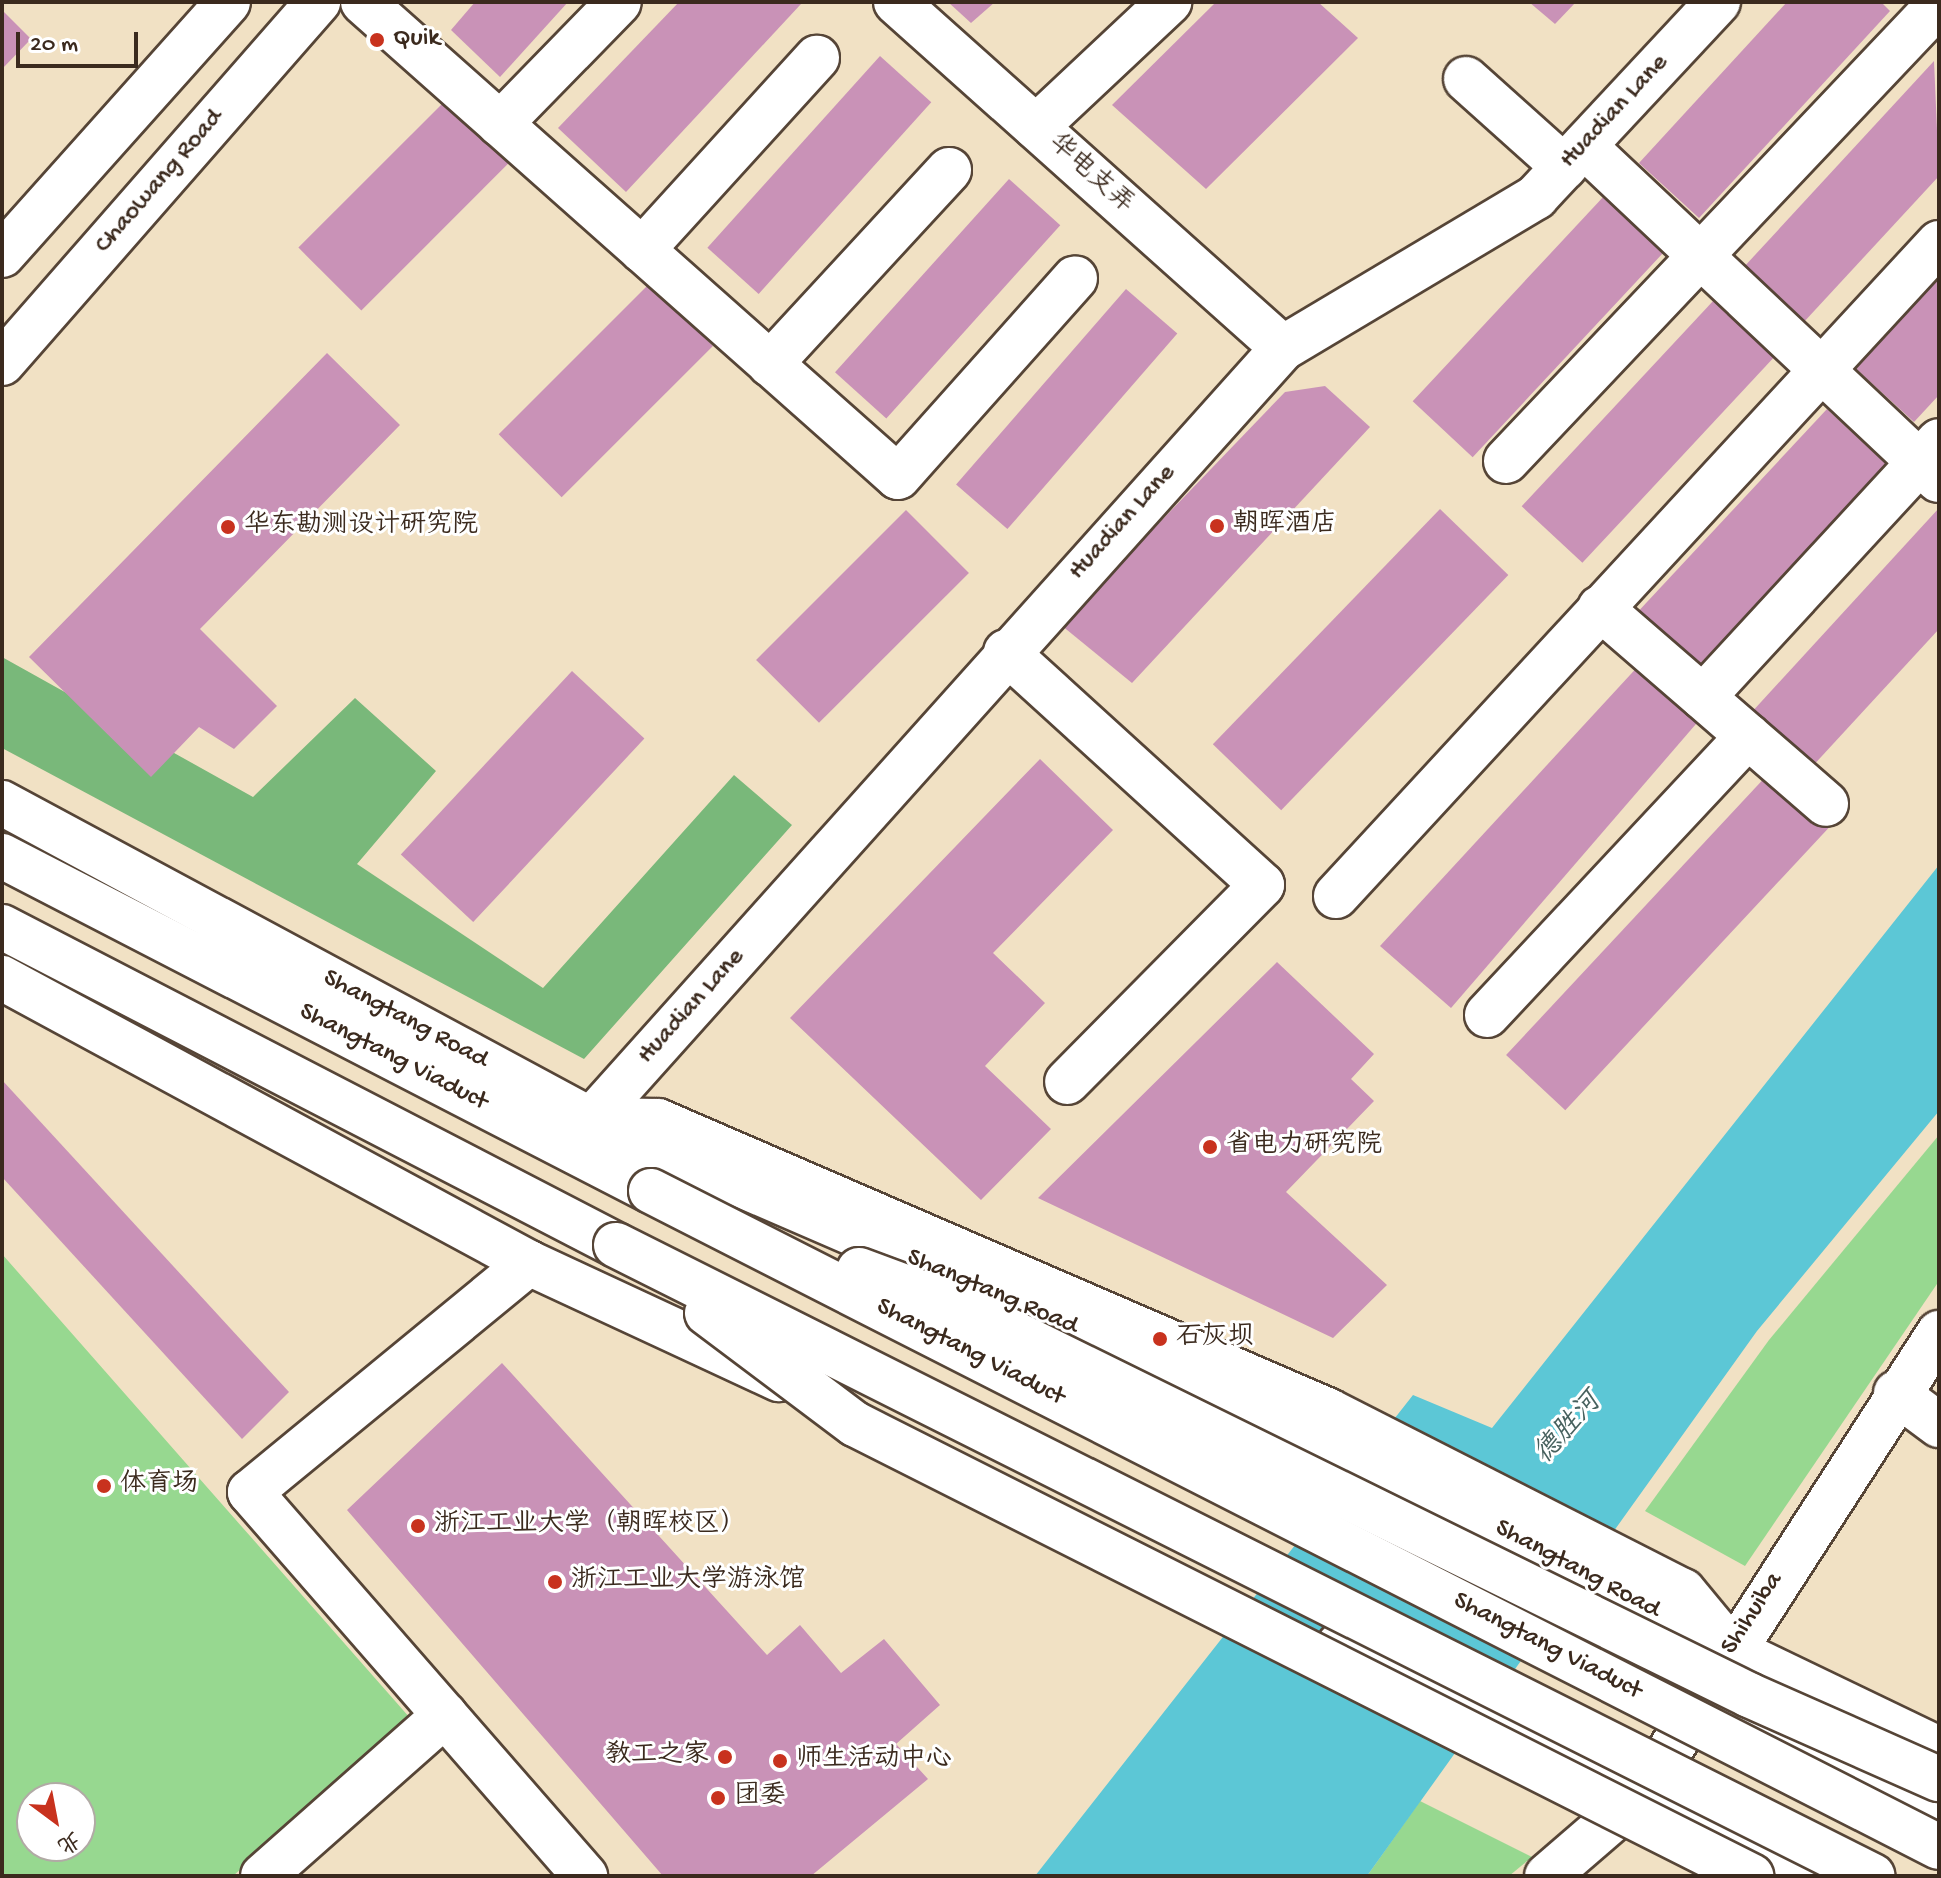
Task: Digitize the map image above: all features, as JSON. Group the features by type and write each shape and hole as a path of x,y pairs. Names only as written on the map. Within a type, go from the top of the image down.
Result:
{"main road":[{"path":"2,255 228,2"},
{"name":"Chaowang Road","path":"2,363 318,2"},
{"path":"363,2 898,477 1075,278"},
{"path":"500,124 619,2"},
{"name":"华电支弄","path":"896,2 1283,348"},
{"path":"1036,127 1169,2"},
{"name":"Huadian Lane","path":"591,1120 1006,652 1283,348 1536,197 1718,2"},
{"path":"1506,461 1698,253 1930,11"},
{"path":"642,250 817,58"},
{"path":"1466,79 1574,156 1698,253 1820,369 1932,461 1703,697"},
{"path":"770,364 949,170"},
{"path":"1336,896 1939,243"},
{"path":"1600,608 1826,804"},
{"path":"1006,652 1262,885 1067,1082"},
{"path":"1487,1015 1748,736"},
{"name":"Shangtang Road","path":"2,803 591,1120 1328,1425 1681,1607 1700,1697"},
{"name":"Shangtang Viaduct","path":"2,856 651,1191 1939,1847"},
{"path":"2,927 616,1245 1873,1876"},
{"path":"2,978 529,1263 1217,1583 1641,1795 1812,1876"},
{"path":"651,1191 967,1310 1749,1695 1939,1779"},
{"path":"616,1245 855,1424 1751,1876"},
{"path":"529,1263 250,1492 585,1876"},
{"name":"Shihuiba","path":"1547,1876 1641,1795 1700,1697 1896,1393 1939,1333"},
{"path":"1896,1393 1939,1425"},
{"path":"1681,1607 1731,1649 1939,1749"},
{"path":"1700,1697 1939,1814"},
{"path":"263,1876 445,1715"}],"green space":[{"path":"2,657 253,797 355,698 436,771 357,864 543,988 734,775 792,825 584,1059 2,748"},
{"path":"1939,1135 1939,1281 1745,1566 1645,1511 1769,1340"},
{"name":"体育场","path":"2,1254 410,1718 233,1876 2,1876"},
{"path":"1420,1801 1532,1857 1509,1876 1367,1876"}],"water":[{"name":"德胜河","path":"1939,865 1939,1111 1757,1331 1367,1876 1035,1876 1413,1395 1492,1428"}],"building":[{"path":"475,2 568,2 500,77 451,30"},
{"path":"679,2 801,4 626,192 558,128"},
{"path":"948,2 995,2 971,23"},
{"path":"1216,2 1318,2 1358,38 1206,189 1112,105"},
{"path":"1529,2 1576,2 1555,24"},
{"path":"1787,2 1881,2 1890,11 1699,218 1639,163"},
{"path":"2,10 31,39 2,69"},
{"path":"880,56 931,102 759,294 707,248"},
{"path":"1934,61 1939,176 1803,323 1743,268"},
{"path":"449,97 512,160 361,311 298,248"},
{"path":"1009,179 1060,225 886,418 835,372"},
{"path":"1605,195 1665,251 1473,457 1413,401"},
{"path":"1939,275 1939,395 1914,422 1854,367"},
{"path":"650,283 713,346 562,497 499,434"},
{"path":"1126,289 1177,334 1007,529 956,484"},
{"path":"1714,300 1775,357 1582,563 1522,506"},
{"name":"华东勘测设计研究院","path":"327,353 400,425 200,629 277,706 234,749 199,727 151,777 29,657"},
{"name":"朝晖酒店","path":"1325,386 1370,427 1132,683 1061,625 1285,392"},
{"path":"1827,409 1886,464 1694,670 1635,615"},
{"path":"1939,508 1939,629 1810,769 1750,714"},
{"path":"1440,509 1508,575 1281,810 1213,744"},
{"path":"906,510 969,573 819,723 756,660"},
{"path":"1642,662 1702,717 1451,1008 1380,946"},
{"path":"572,671 644,739 473,922 401,855"},
{"path":"1040,759 1113,830 993,953 1045,1003 985,1066 1051,1129 981,1200 790,1018"},
{"path":"1770,772 1829,827 1565,1110 1506,1055"},
{"name":"省电力研究院","path":"1277,962 1374,1054 1351,1079 1374,1101 1286,1192 1387,1285 1333,1338 1038,1198"},
{"path":"2,1080 289,1392 242,1439 2,1177"},
{"name":"浙江工业大学游泳馆","path":"502,1363 767,1655 800,1625 841,1673 884,1639 940,1705 896,1744 928,1779 811,1876 663,1876 347,1510"}],"place":[{"name":"Quik","path":"377,40"},
{"name":"朝晖酒店","path":"1217,526"},
{"name":"华东勘测设计研究院","path":"228,527"},
{"name":"省电力研究院","path":"1210,1147"},
{"name":"石灰坝","path":"1160,1339"},
{"name":"体育场","path":"104,1486"},
{"name":"浙江工业大学（朝晖校区）","path":"418,1526"},
{"name":"浙江工业大学游泳馆","path":"555,1582"},
{"name":"教工之家","path":"725,1757"},
{"name":"师生活动中心","path":"780,1761"},
{"name":"团委","path":"718,1798"}]}
